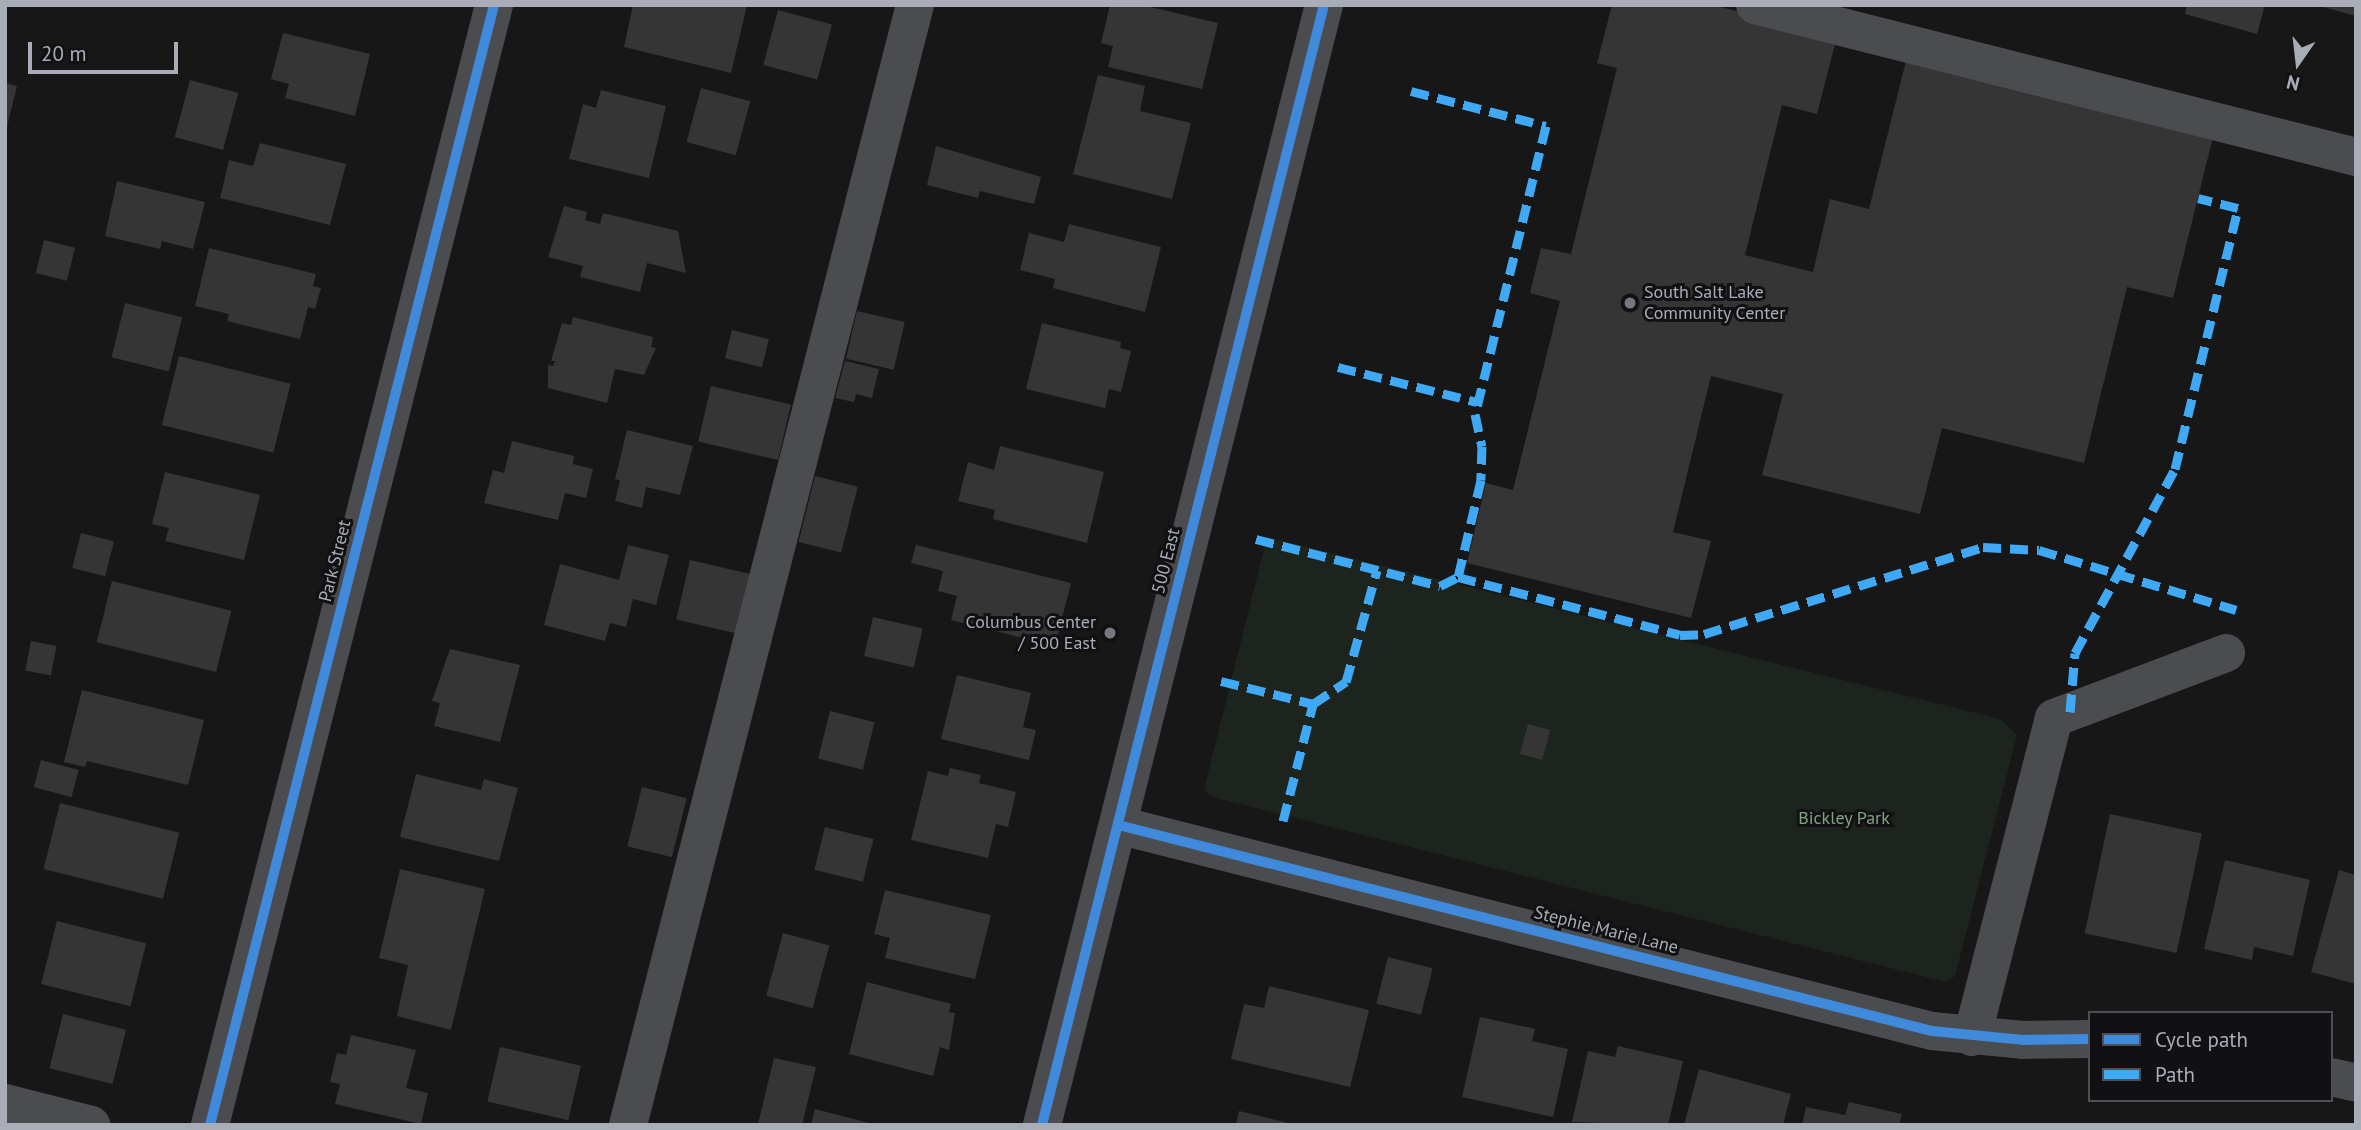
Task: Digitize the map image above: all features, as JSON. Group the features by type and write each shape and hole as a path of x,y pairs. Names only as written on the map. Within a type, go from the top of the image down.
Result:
{"street":[{"name":"Park Street","path":"210,1125 494,5"},
{"path":"628,1125 915,5"},
{"name":"500 East","path":"1042,1125 1324,5"},
{"path":"1755,5 2356,157"},
{"path":"1972,1037 2054,718 2226,653"},
{"name":"Stephie Marie Lane","path":"1118,825 1932,1031 1972,1037 2088,1039"},
{"path":"2333,1077 2356,1083"},
{"path":"5,1103 91,1125"}],"green space":[{"name":"Bickley Park","path":"1267,537 2000,719 2017,735 1955,976 1946,982 1212,797 1204,789"}],"building":[{"path":"633,5 747,5 731,73 624,47"},
{"path":"1110,5 1142,5 1218,23 1202,89 1108,67 1113,46 1101,43"},
{"name":"South Salt Lake Community Center","path":"1612,5 1712,5 1837,36 1817,114 1782,105 1745,255 1813,272 1830,199 1869,209 1908,53 2215,129 2173,298 2127,287 2084,463 1942,428 1920,514 1762,475 1783,394 1711,376 1673,532 1711,541 1691,618 1467,563 1486,483 1513,490 1560,301 1530,293 1541,248 1571,254 1617,68 1597,63"},
{"path":"2187,5 2265,5 2257,34 2185,14"},
{"path":"2356,5 2356,16 2320,6"},
{"path":"778,10 832,24 817,80 763,65"},
{"path":"283,33 370,54 355,116 285,98 289,84 271,79"},
{"path":"1098,75 1145,86 1140,111 1191,123 1172,199 1073,174"},
{"path":"190,80 238,93 223,150 175,137"},
{"path":"5,83 17,86 6,131 5,131"},
{"path":"701,88 750,101 736,155 687,142"},
{"path":"601,90 666,106 649,178 569,159 583,104 596,108"},
{"path":"260,143 346,164 330,225 220,198 229,160 253,166"},
{"path":"936,146 1041,177 1034,204 980,191 978,198 927,185"},
{"path":"117,181 205,202 193,249 162,241 160,249 105,236"},
{"path":"564,206 587,212 585,220 600,224 603,213 678,231 686,273 647,263 640,292 580,277 583,266 548,257"},
{"path":"1069,224 1161,247 1145,312 1053,288 1055,279 1020,270 1029,233 1064,242"},
{"path":"44,240 75,248 67,281 36,273"},
{"path":"209,248 316,274 313,286 321,288 315,309 308,307 300,339 227,321 229,314 195,306"},
{"path":"125,303 182,317 169,372 111,357"},
{"path":"857,311 905,322 894,370 846,359"},
{"path":"573,317 653,337 651,347 656,348 644,375 615,369 607,403 548,388 548,365 553,366 555,361 551,361 562,323 571,325"},
{"path":"1042,323 1121,342 1120,348 1131,351 1121,392 1109,389 1105,408 1026,389"},
{"path":"732,330 769,339 762,367 725,358"},
{"path":"179,356 291,384 273,453 162,425"},
{"path":"845,361 879,369 872,398 856,394 854,402 835,398"},
{"path":"711,386 791,404 778,460 698,442"},
{"path":"627,430 693,446 680,495 646,487 642,508 615,501 620,480 615,479"},
{"path":"512,441 574,456 573,464 593,469 586,498 565,493 558,520 484,503 493,470 504,473"},
{"path":"1000,446 1104,472 1087,543 993,519 995,510 958,501 968,462 994,470"},
{"path":"165,472 260,495 244,560 165,541 169,528 152,524"},
{"path":"815,476 858,487 841,553 799,542"},
{"path":"81,533 114,541 105,576 72,568"},
{"path":"628,545 669,555 656,605 633,599 626,627 610,623 605,641 544,625 560,564 619,580"},
{"path":"916,545 1071,583 1055,646 951,620 957,596 938,591 943,571 911,563"},
{"path":"690,560 750,574 737,633 676,619"},
{"path":"112,581 231,611 216,672 97,642"},
{"path":"873,617 923,628 914,667 864,656"},
{"path":"31,641 57,646 51,675 25,670"},
{"path":"450,649 520,665 500,742 434,726 440,703 432,701"},
{"path":"957,675 1031,693 1023,727 1036,730 1029,760 941,739"},
{"path":"82,690 204,720 188,785 87,761 85,767 64,762"},
{"path":"830,711 875,722 863,770 818,759"},
{"path":"1528,724 1550,730 1542,760 1520,754"},
{"path":"41,760 79,770 71,797 34,787"},
{"path":"950,768 981,775 979,783 1016,792 1008,827 996,824 988,858 911,840 928,771 948,776"},
{"path":"416,774 481,790 484,779 518,788 499,861 400,837"},
{"path":"642,787 687,798 672,857 627,846"},
{"path":"60,803 179,833 163,899 44,869"},
{"path":"2110,814 2202,834 2177,953 2085,933"},
{"path":"825,827 874,839 863,882 814,870"},
{"path":"2225,860 2310,880 2293,956 2254,947 2252,960 2204,949"},
{"path":"400,869 485,889 451,1030 397,1016 408,965 379,958"},
{"path":"2339,870 2356,875 2356,984 2311,972"},
{"path":"885,890 991,915 975,979 885,958 890,938 874,934"},
{"path":"57,921 146,943 131,1006 41,984"},
{"path":"783,933 829,945 813,1008 766,996"},
{"path":"1388,957 1433,968 1421,1015 1376,1004"},
{"path":"867,982 951,1004 949,1012 955,1013 949,1050 940,1047 933,1076 849,1054"},
{"path":"1269,986 1369,1010 1350,1087 1231,1059 1244,1004 1264,1008"},
{"path":"63,1014 126,1030 113,1084 49,1068"},
{"path":"1480,1017 1535,1029 1532,1041 1568,1049 1553,1117 1462,1097"},
{"path":"351,1035 416,1050 406,1088 428,1093 421,1124 335,1104 340,1084 330,1082 337,1053 346,1055"},
{"path":"1618,1046 1683,1061 1668,1125 1572,1122 1588,1051 1615,1057"},
{"path":"500,1047 581,1066 568,1120 487,1102"},
{"path":"774,1058 816,1067 802,1125 758,1124"},
{"path":"1699,1069 1791,1094 1783,1125 1684,1125"},
{"path":"1849,1102 1902,1114 1899,1125 1802,1125 1806,1107 1845,1115"},
{"path":"815,1109 873,1124 873,1125 811,1125"},
{"path":"1239,1111 1292,1124 1292,1125 1236,1125"}],"marked path":[{"path":"1411,91 1546,126 1475,414 1482,446 1481,480 1458,577 1680,635 1704,634 1983,547 2039,550 2236,610"},
{"path":"2070,712 2075,653 2175,469 2238,208 2198,198"},
{"path":"1338,367 1477,402"},
{"path":"1256,539 1440,586 1458,577"},
{"path":"1283,821 1313,704 1346,682 1377,570"},
{"path":"1221,681 1313,704"}],"cycle path":[{"path":"210,1125 494,5"},
{"path":"1042,1125 1324,5"},
{"path":"1118,825 1932,1031 2023,1040 2088,1039"}],"place":[{"name":"South Salt Lake Community Center","path":"1630,303"},
{"name":"Columbus Center / 500 East","path":"1110,633"}]}
